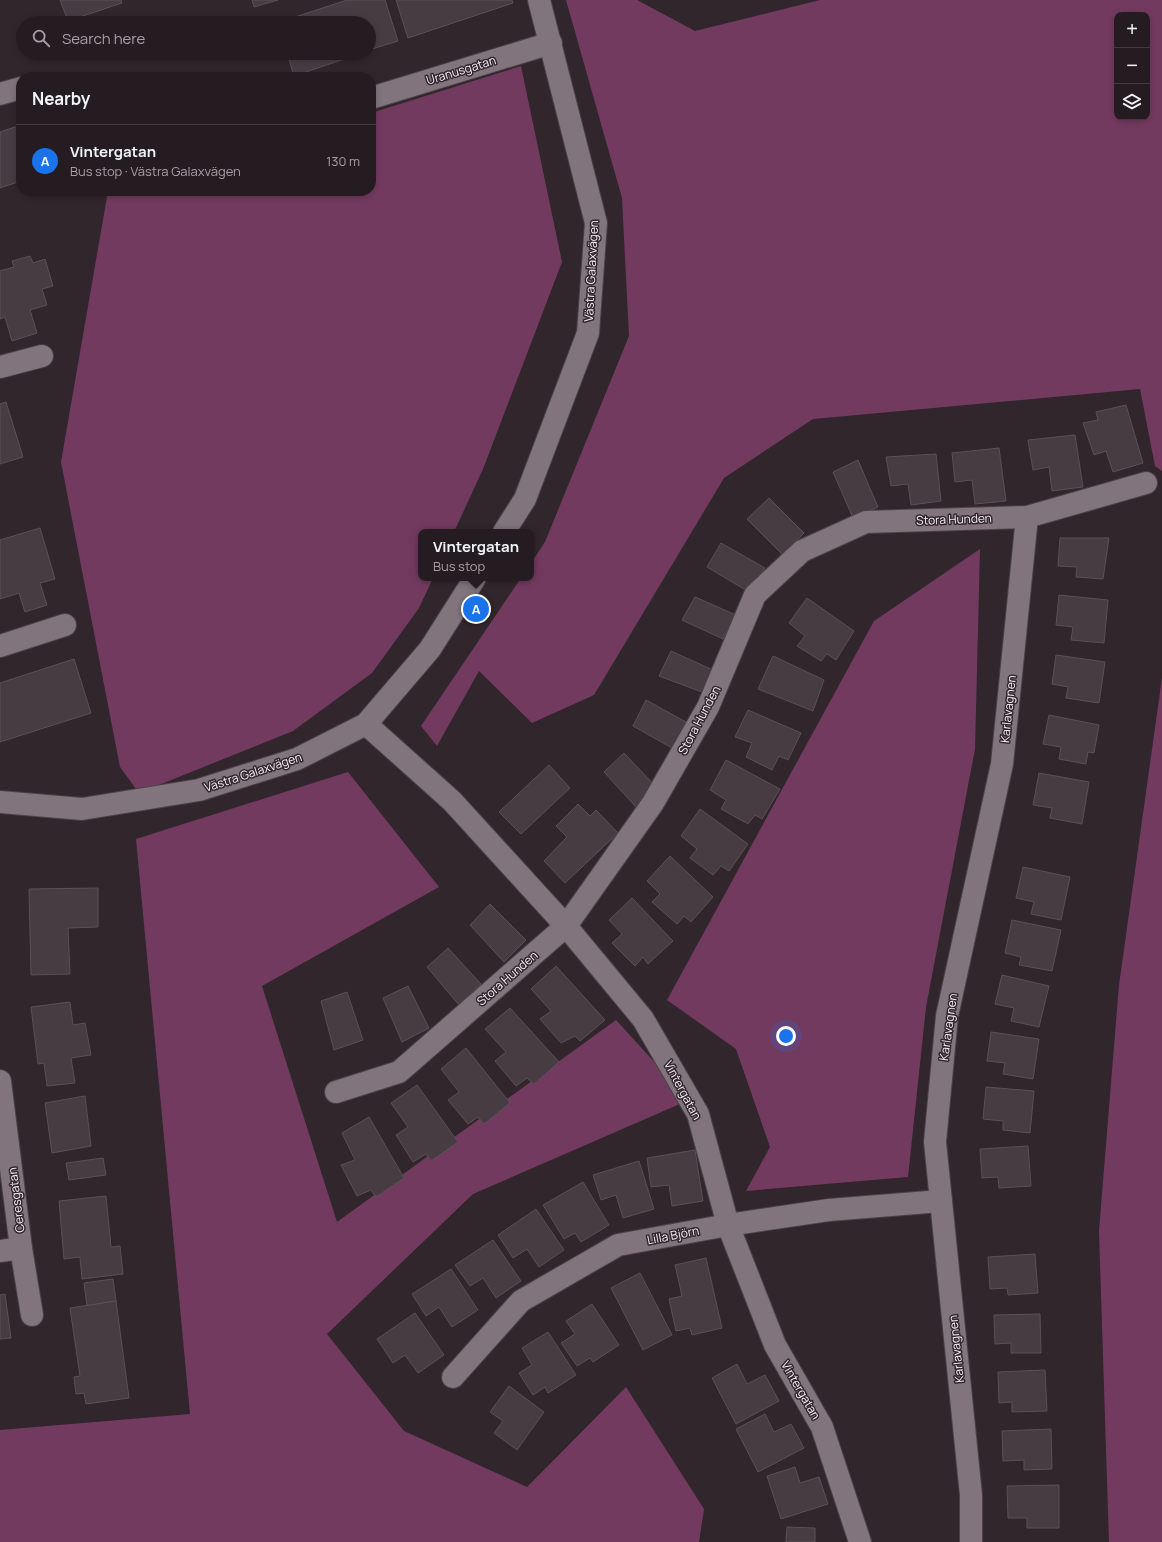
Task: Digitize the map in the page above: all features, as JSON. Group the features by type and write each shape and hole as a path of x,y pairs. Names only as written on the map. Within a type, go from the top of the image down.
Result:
{"street":[{"name":"Västra Galaxvägen","path":"506,529 525,499 588,333 596,223 539,0"},
{"name":"Uranusgatan","path":"376,96 551,43"},
{"path":"0,94 16,89"},
{"path":"0,367 42,356"},
{"name":"Stora Hunden","path":"336,1092 400,1072 566,926 653,803 708,707 755,595 802,551 866,522 1027,517 1146,483"},
{"name":"Karlavagnen","path":"971,1542 970,1495 935,1142 947,1016 1002,764 1027,517"},
{"name":"Västra Galaxvägen","path":"0,802 82,809 199,790 297,759 366,724 430,649 473,581"},
{"path":"0,646 65,625"},
{"name":"Vintergatan","path":"366,724 452,801 566,926 642,1019 698,1114 728,1225 775,1345 822,1427 860,1542"},
{"name":"Ceresgatan","path":"0,1081 32,1315"},
{"name":"Lilla Björn","path":"453,1377 521,1302 618,1245 728,1225 829,1210 941,1201"},
{"name":"Ceresgatan","path":"0,1251 22,1248"}],"shaded area":[{"path":"566,0 637,0 695,31 820,0 1162,0 1162,471 1155,466 1140,389 813,419 724,478 594,695 532,723 479,671 437,746 421,726 519,581 534,581 534,558 545,542 629,336 622,198"},
{"path":"521,66 562,262 483,469 455,529 418,529 418,581 432,581 419,608 372,673 293,731 139,793 120,767 61,462 107,196 376,196 376,111"},
{"path":"980,549 975,749 926,1007 908,1177 746,1191 770,1147 736,1049 667,1000 874,621"},
{"path":"1162,678 1162,1542 1109,1542 1099,1231 1119,985"},
{"path":"348,772 439,887 262,986 337,1222 616,1020 689,1100 473,1194 327,1334 404,1431 527,1487 626,1387 704,1509 699,1542 0,1542 0,1430 190,1414 136,839"}],"building":[{"path":"60,0 121,0 122,3 83,16 66,16"},
{"path":"252,0 278,0 254,7"},
{"path":"347,0 385,0 398,41 376,48 376,16 298,16"},
{"path":"396,0 512,0 513,3 408,38"},
{"path":"289,60 341,60 306,72 293,72"},
{"path":"16,127 16,183 0,188 0,132"},
{"path":"30,256 33,263 45,259 53,286 42,289 47,305 30,310 37,333 12,341 5,317 0,319 0,271 14,267 12,261"},
{"path":"6,402 23,457 0,464 0,404"},
{"path":"1126,405 1143,463 1113,472 1106,451 1094,455 1083,423 1098,420 1096,412"},
{"path":"1075,435 1083,487 1052,491 1049,467 1033,470 1028,440"},
{"path":"999,448 1006,501 975,504 972,480 955,482 952,453"},
{"path":"936,454 941,501 911,505 908,484 891,486 886,457"},
{"path":"858,460 878,507 853,518 833,472"},
{"path":"769,498 804,533 783,555 747,519"},
{"path":"40,528 55,579 40,583 47,605 25,612 19,593 0,599 0,540"},
{"path":"1060,538 1109,538 1103,579 1076,577 1077,567 1058,566"},
{"path":"721,543 765,568 749,592 707,567"},
{"path":"1059,595 1108,600 1104,643 1071,640 1073,627 1056,625"},
{"path":"695,597 736,615 723,639 682,620"},
{"path":"807,598 854,631 836,660 827,654 821,661 797,646 805,636 789,623"},
{"path":"671,651 713,670 702,692 659,676"},
{"path":"1056,655 1105,662 1099,703 1066,698 1068,687 1052,684"},
{"path":"773,656 824,680 813,711 758,689"},
{"path":"74,659 91,713 0,742 0,683"},
{"path":"646,700 686,722 672,748 633,726"},
{"path":"748,710 801,733 788,760 779,756 772,770 746,757 752,743 735,737"},
{"path":"1049,715 1099,725 1094,753 1088,752 1086,764 1059,759 1061,747 1043,744"},
{"path":"624,753 656,787 636,807 604,772"},
{"path":"726,760 780,789 762,819 755,815 748,824 721,809 726,800 710,790"},
{"path":"549,765 570,788 521,834 499,812"},
{"path":"1039,773 1089,782 1082,824 1050,818 1052,808 1033,805"},
{"path":"578,804 590,816 596,810 618,833 565,883 544,861 567,837 556,826"},
{"path":"700,809 748,844 729,871 721,866 713,875 690,858 697,849 681,836"},
{"path":"670,856 713,897 691,922 684,916 677,924 652,902 660,894 647,881"},
{"path":"1023,867 1070,877 1061,920 1031,914 1034,902 1016,898"},
{"path":"98,888 98,927 68,928 70,974 31,975 29,889"},
{"path":"632,898 673,941 648,964 643,957 635,966 612,943 622,934 609,920"},
{"path":"490,904 526,940 504,962 470,925"},
{"path":"1012,920 1061,930 1052,971 1019,965 1021,957 1005,953"},
{"path":"448,948 481,984 459,1005 427,967"},
{"path":"556,966 605,1020 580,1041 575,1036 561,1043 540,1019 551,1011 531,989"},
{"path":"1002,975 1049,986 1039,1027 1011,1021 1014,1008 995,1004"},
{"path":"408,986 429,1028 402,1042 383,998"},
{"path":"347,992 363,1040 334,1050 321,1001"},
{"path":"70,1002 73,1025 85,1023 91,1055 71,1058 75,1083 47,1086 44,1063 38,1064 31,1007"},
{"path":"510,1008 559,1062 534,1084 527,1078 516,1086 495,1061 506,1052 485,1029"},
{"path":"991,1032 1039,1039 1033,1079 1003,1074 1005,1063 987,1061"},
{"path":"466,1048 510,1103 484,1124 478,1117 468,1124 448,1100 459,1092 441,1069"},
{"path":"417,1085 458,1142 431,1161 426,1154 413,1162 396,1135 408,1127 391,1103"},
{"path":"986,1087 1034,1091 1030,1133 1003,1130 1003,1121 983,1119"},
{"path":"85,1096 91,1146 52,1153 45,1103"},
{"path":"369,1117 404,1178 376,1197 371,1190 357,1196 341,1165 355,1160 342,1133"},
{"path":"1028,1146 1031,1186 999,1188 998,1177 982,1178 980,1149"},
{"path":"695,1150 703,1201 672,1206 669,1185 651,1187 647,1158"},
{"path":"103,1158 106,1175 69,1180 66,1163"},
{"path":"639,1161 654,1209 623,1218 616,1195 601,1200 593,1175"},
{"path":"583,1182 609,1225 581,1242 575,1233 564,1239 543,1205"},
{"path":"106,1196 111,1247 120,1246 123,1274 82,1279 80,1257 64,1259 59,1201"},
{"path":"536,1209 564,1250 539,1267 527,1249 513,1258 498,1235"},
{"path":"493,1240 521,1281 496,1298 483,1278 470,1286 455,1265"},
{"path":"1035,1254 1038,1293 1008,1295 1007,1288 990,1289 988,1257"},
{"path":"706,1258 722,1328 692,1335 690,1328 676,1331 669,1299 682,1296 675,1265"},
{"path":"451,1269 478,1310 452,1327 439,1307 426,1316 412,1294"},
{"path":"640,1273 672,1335 643,1350 611,1288"},
{"path":"113,1279 116,1301 87,1306 84,1283"},
{"path":"5,1294 11,1338 0,1339 0,1295"},
{"path":"116,1301 129,1398 86,1404 84,1393 76,1394 74,1377 80,1376 70,1308"},
{"path":"592,1304 619,1345 593,1362 590,1358 577,1366 561,1343 575,1334 566,1321"},
{"path":"415,1313 444,1355 418,1373 405,1355 393,1363 377,1339"},
{"path":"1040,1314 1041,1353 1011,1353 1011,1343 995,1344 994,1315"},
{"path":"548,1332 576,1375 548,1393 545,1387 533,1395 519,1373 532,1365 522,1348"},
{"path":"737,1364 747,1384 765,1375 779,1401 736,1424 712,1378"},
{"path":"1045,1370 1047,1411 1012,1412 1012,1402 999,1403 998,1372"},
{"path":"509,1386 544,1412 517,1450 494,1433 503,1421 490,1412"},
{"path":"765,1414 774,1432 791,1424 804,1448 758,1472 736,1429"},
{"path":"1051,1429 1052,1469 1024,1470 1024,1460 1003,1461 1002,1431"},
{"path":"795,1467 800,1483 819,1477 828,1504 781,1519 767,1476"},
{"path":"1059,1485 1059,1528 1027,1528 1027,1518 1008,1518 1007,1486"},
{"path":"787,1527 815,1528 815,1542 786,1542"}],"place":[{"name":"Vintergatan","path":"476,609"}]}
